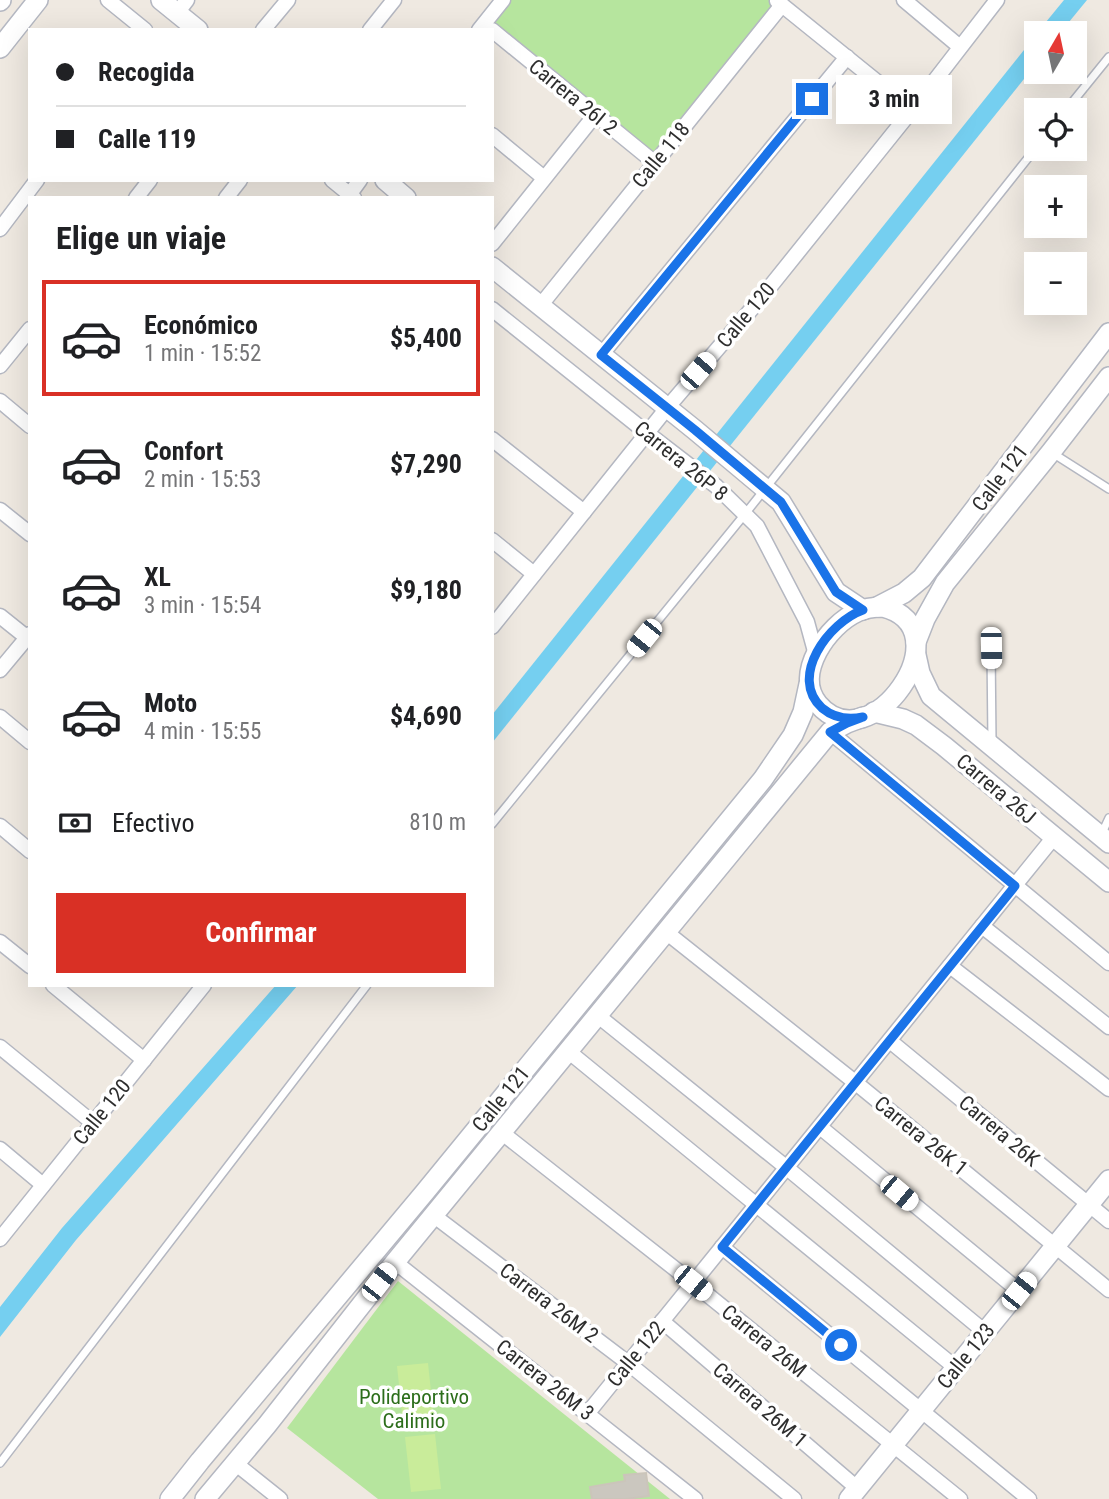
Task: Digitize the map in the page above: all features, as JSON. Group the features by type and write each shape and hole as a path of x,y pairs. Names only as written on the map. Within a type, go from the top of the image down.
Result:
{"main road":[{"path":"0,48 38,0"},
{"path":"161,0 182,6 197,28"},
{"path":"386,182 404,196"},
{"name":"Carrera 26P 8","path":"494,269 781,502 836,592 870,609"},
{"name":"Calle 121","path":"870,609 904,593 922,578 1109,333"},
{"name":"Calle 121","path":"916,648 925,619 945,583 1109,377"},
{"path":"870,609 889,609 904,617 914,633 916,648 912,668 904,684 893,698 869,715 845,718 826,711 814,698 809,684 816,656 832,630 850,615 870,609"},
{"name":"Carrera 26J","path":"916,648 920,673 931,696 1105,840"},
{"name":"Calle 121","path":"170,1499 762,779 793,735 803,712 809,684"},
{"name":"Calle 121","path":"205,1499 433,1215 830,732 869,715"},
{"name":"Carrera 26J","path":"869,715 903,719 916,726 1109,882"},
{"name":"Calle 123","path":"853,1494 1109,1180"}],"street":[{"path":"108,0 143,28"},
{"path":"265,28 288,0"},
{"path":"372,28 394,0"},
{"path":"488,28 503,0"},
{"path":"904,0 960,47"},
{"name":"Calle 120","path":"494,624 667,408 761,298 997,0"},
{"path":"779,2 912,110"},
{"name":"Calle 118","path":"540,306 779,2"},
{"name":"Carrera 26I 2","path":"494,35 655,163"},
{"path":"601,355 847,57"},
{"path":"494,241 595,115"},
{"path":"494,137 544,178"},
{"path":"0,229 35,182"},
{"path":"137,196 148,182"},
{"path":"228,196 238,182"},
{"path":"334,182 349,196"},
{"name":"Carrera 26P 8","path":"494,311 716,486 757,526 807,622 816,656"},
{"path":"0,366 28,331"},
{"path":"0,401 28,424"},
{"path":"494,441 584,512"},
{"path":"0,510 28,532"},
{"path":"494,542 534,574"},
{"path":"0,616 28,636"},
{"path":"0,670 28,638"},
{"path":"0,717 28,739"},
{"path":"830,732 1109,963"},
{"path":"0,826 28,849"},
{"name":"Calle 122","path":"587,1414 1055,837"},
{"path":"982,926 1109,1027"},
{"name":"Carrera 26K 1","path":"666,932 1109,1290"},
{"path":"0,942 28,965"},
{"path":"950,966 1109,1088"},
{"path":"55,987 144,1060"},
{"name":"Calle 120","path":"0,1239 144,1060 198,987"},
{"path":"597,1015 985,1332"},
{"name":"Carrera 26K","path":"890,1041 1109,1221"},
{"path":"0,1047 93,1123"},
{"path":"568,1051 956,1368"},
{"path":"820,1127 1019,1291"},
{"name":"Carrera 26M","path":"501,1132 960,1499"},
{"path":"0,1149 43,1185"},
{"name":"Carrera 26M 2","path":"433,1215 628,1363 794,1499"},
{"path":"722,1247 1029,1499"},
{"name":"Carrera 26M 3","path":"395,1262 695,1499"},
{"name":"Carrera 26M 1","path":"662,1321 853,1494"},
{"path":"235,1463 280,1499"}],"lane":[{"path":"1076,98 1109,57"},
{"path":"494,822 745,514 1026,161"},
{"path":"1051,452 1109,489"},
{"path":"991,648 993,747"},
{"path":"1105,840 1109,818"},
{"path":"0,1463 365,987"}],"green space":[{"path":"503,0 777,0 782,5 655,163 494,32 494,28 484,24"},
{"name":"Polideportivo Calimio","path":"398,1281 670,1499 378,1499 287,1428"},
{"path":"428,1363 434,1420 403,1423 397,1366"},
{"path":"435,1434 441,1489 411,1492 405,1437"}],"water":[{"path":"1064,0 1087,0 1070,21 1047,21"},
{"path":"1024,50 1024,79 494,741 494,712"},
{"path":"274,987 296,987 76,1240 0,1337 0,1307 62,1228"}],"building":[{"path":"646,1473 649,1496 592,1499 590,1487 625,1481 624,1475"}],"route":[{"path":"812,99 601,355 781,502 836,592 863,610 850,615 827,635 811,671 811,691 817,703 826,711 851,719 863,717 830,732 1015,886 722,1247 841,1345"}]}
